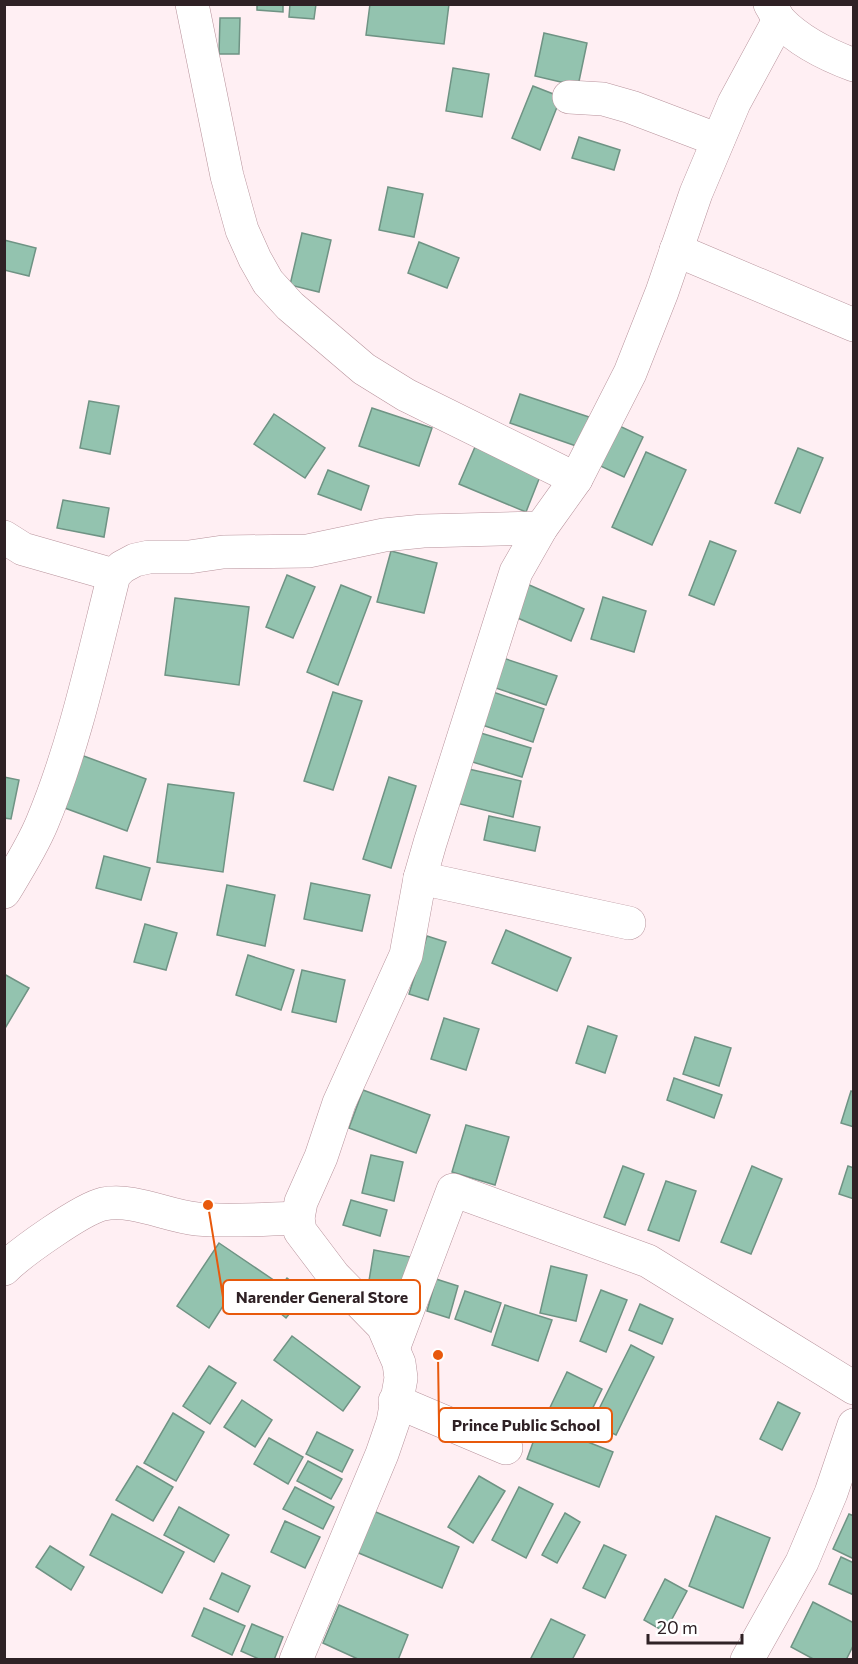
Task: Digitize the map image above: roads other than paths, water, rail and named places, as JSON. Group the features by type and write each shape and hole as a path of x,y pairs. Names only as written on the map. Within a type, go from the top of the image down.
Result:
{"street":[{"path":"192,4 227,176 242,230 268,282 290,306 364,369 406,395 576,478"},
{"path":"297,1659 368,1490 393,1422 401,1378 399,1363 383,1326 334,1276 300,1232 298,1218 301,1202 321,1157 339,1103 406,955 420,878 516,572 541,528 576,478 630,373 662,292 696,193 775,12 813,46 829,56 854,65"},
{"path":"569,97 603,99 631,107 718,140"},
{"path":"676,250 854,325"},
{"path":"4,892 41,824 58,780 85,689 114,575 122,567 135,560 149,557 189,557 223,552 308,551 384,535 423,531 541,528"},
{"path":"4,537 23,549 114,575"},
{"path":"420,878 629,923"},
{"path":"393,1349 453,1190 648,1261 854,1388"},
{"path":"4,1269 34,1244 80,1214 102,1204 136,1205 195,1219 298,1218"},
{"path":"395,1401 506,1448"},
{"path":"747,1659 802,1562 831,1493 854,1425"}],"place":[{"name":"Narender General Store","path":"208,1205"},
{"name":"Prince Public School","path":"438,1355"}]}
